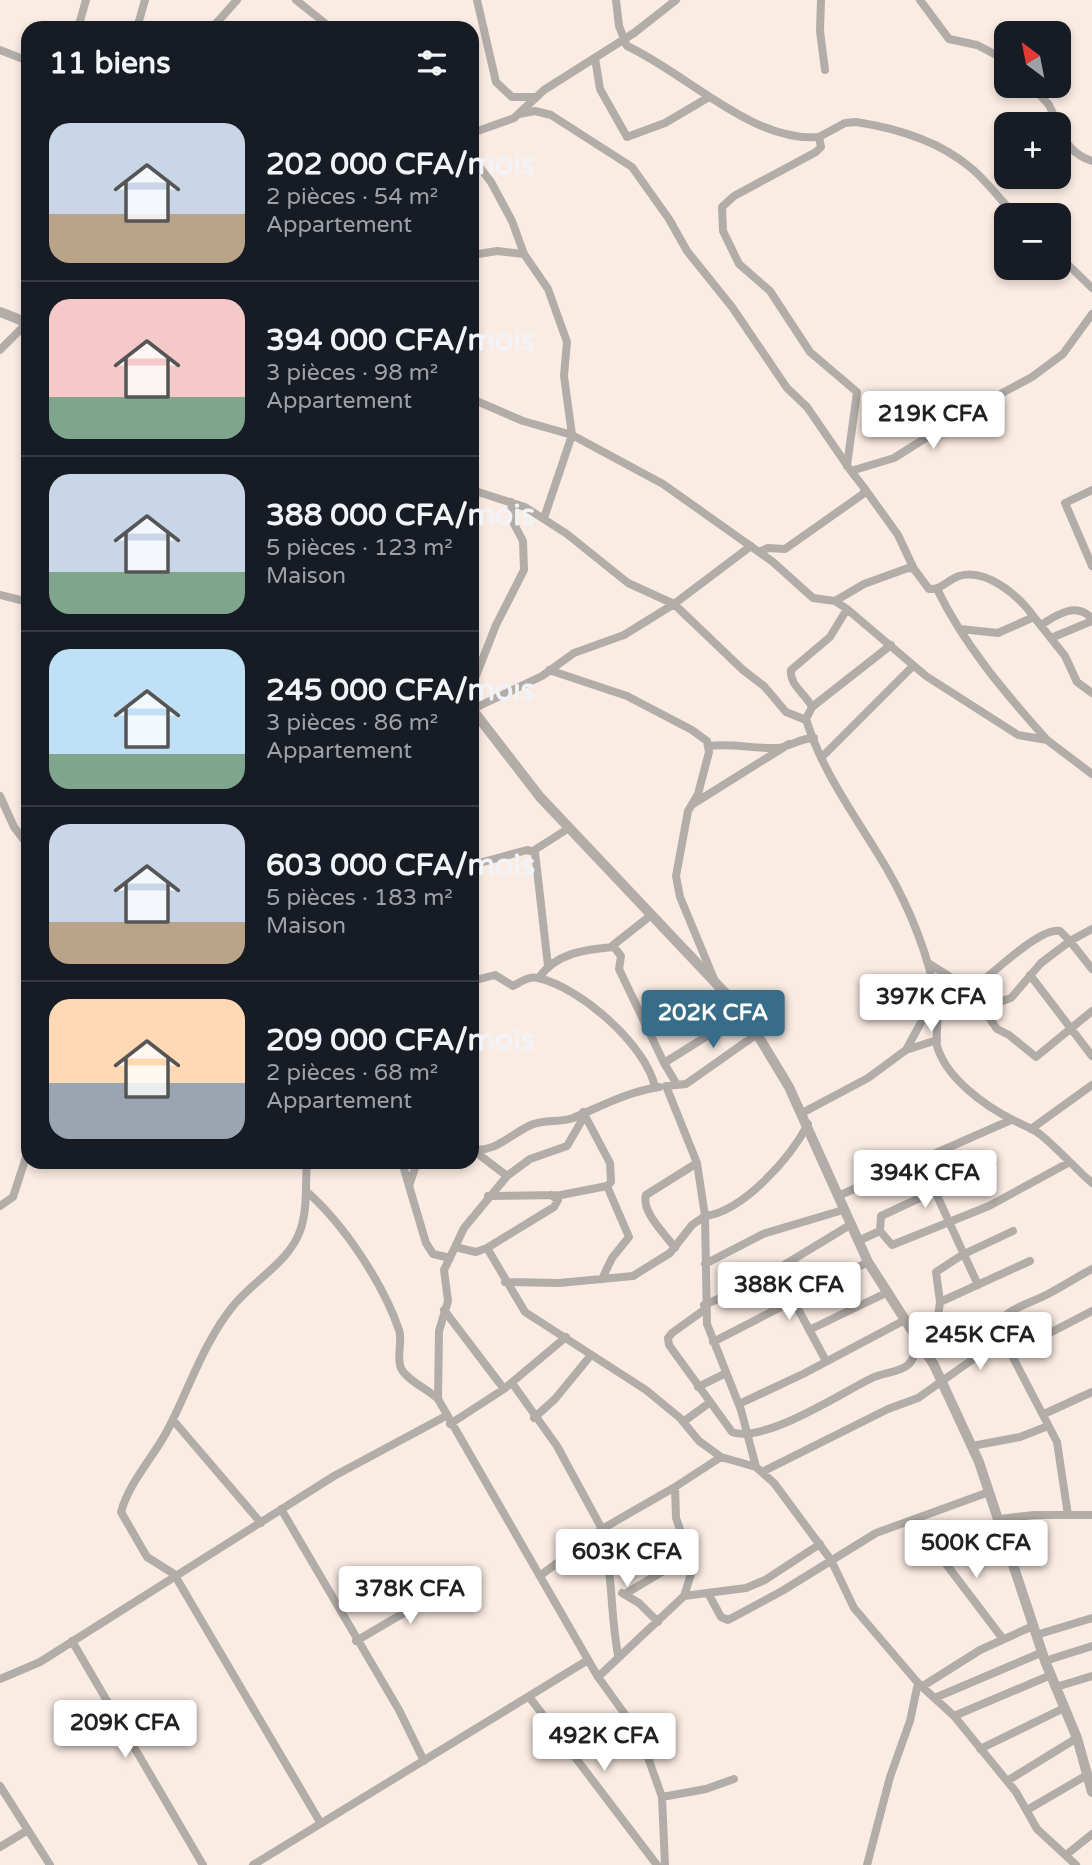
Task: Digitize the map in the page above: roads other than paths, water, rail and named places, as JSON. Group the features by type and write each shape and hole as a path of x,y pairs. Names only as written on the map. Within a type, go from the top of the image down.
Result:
{"street":[{"path":"80,21 86,0"},
{"path":"139,21 145,0"},
{"path":"218,21 237,0"},
{"path":"296,0 322,21"},
{"path":"477,0 496,82 512,97 534,97"},
{"path":"616,0 623,40 627,46 655,60 709,97 779,134 798,138 819,137 845,123 856,121 921,137 971,168 1004,203"},
{"path":"519,114 534,97 623,40 676,0"},
{"path":"821,0 820,31 825,70"},
{"path":"920,0 949,39 977,46 994,55"},
{"path":"0,50 21,58"},
{"path":"595,58 600,89 627,137 665,123 709,97"},
{"path":"479,130 519,114 535,111 551,115 632,167 669,219 687,251 732,307 773,370 807,407 898,535 924,585 929,589 937,589 960,576 985,578 1014,596 1051,638 1070,664 1077,682 1092,693"},
{"path":"819,137 821,147 816,152 726,202 721,221 739,264 770,291 810,352 857,392 849,468"},
{"path":"1071,148 1092,161"},
{"path":"479,168 512,221 524,254 544,282 563,325 567,342 565,388 572,435 544,518"},
{"path":"479,254 497,251 524,254"},
{"path":"1071,268 1092,288"},
{"path":"0,312 21,320"},
{"path":"849,468 894,458 967,412 1038,373 1063,354 1092,314"},
{"path":"0,350 21,330"},
{"path":"479,402 523,421 572,435 663,484 759,552 813,598 835,601 847,609 913,666 1018,735 1047,740"},
{"path":"759,552 789,546 819,522 859,498 865,489"},
{"path":"1092,489 1065,503 1092,566"},
{"path":"479,493 510,502 544,518 628,583 674,604 728,657 764,685 786,712 806,720 822,757 902,897 928,963 937,1004 937,1048 956,1078 1012,1120 1031,1129 1092,1183"},
{"path":"479,668 496,625 524,570 523,541 513,521 510,502"},
{"path":"479,711 588,646 624,635 674,604 751,547"},
{"path":"835,601 901,568 914,569"},
{"path":"937,589 960,629 1047,740 1092,774"},
{"path":"0,595 21,600"},
{"path":"812,707 806,695 792,681 791,670 830,637 847,609"},
{"path":"1041,625 1071,610 1086,612 1092,620 1051,638"},
{"path":"960,629 998,633 1034,617"},
{"path":"806,720 812,707 891,645"},
{"path":"822,757 913,666"},
{"path":"549,670 628,696 692,730 709,746 742,744 778,748 804,738 814,738"},
{"path":"479,720 540,797 716,985 757,1034 808,1124 843,1210 868,1262 940,1380 972,1447 1000,1519 1044,1657 1077,1738 1092,1791"},
{"path":"690,805 789,744"},
{"path":"709,746 698,793 690,805 676,876 680,897 716,985"},
{"path":"0,796 21,836"},
{"path":"533,851 569,828"},
{"path":"479,863 527,850 533,851 537,856 543,942 548,966"},
{"path":"539,978 548,966 568,955 612,946 650,916"},
{"path":"982,1008 1006,1002 1030,975 1070,941 1092,929"},
{"path":"906,1050 924,1017 937,1004 969,989 1051,931 1060,931 1092,969"},
{"path":"612,946 620,954 619,969 664,1063 677,1083"},
{"path":"928,963 969,989 996,1029 1009,1035 1036,1057 1092,1011"},
{"path":"479,979 495,975 513,986 527,979 539,978 604,1013 651,1074 654,1087"},
{"path":"1030,975 1092,1056"},
{"path":"664,1063 742,1014"},
{"path":"479,1149 494,1146 539,1122 569,1119 622,1096 654,1087 686,1084 757,1034"},
{"path":"802,1113 868,1078 906,1050 937,1040"},
{"path":"1031,1129 1092,1085"},
{"path":"666,1086 697,1163 705,1216 704,1307 713,1342 724,1374 739,1404 759,1470"},
{"path":"584,1114 564,1149 530,1159 506,1176 464,1228 444,1270 448,1301 439,1331 438,1399 598,1677 639,1735 662,1797 665,1865"},
{"path":"488,1196 551,1195 607,1186 611,1182 612,1168 584,1114"},
{"path":"838,1196 1012,1120"},
{"path":"505,1282 559,1283 633,1276 675,1248 692,1225 705,1216 719,1213 733,1205 781,1167 808,1124"},
{"path":"479,1155 506,1176"},
{"path":"675,1248 646,1209 644,1201 646,1195 697,1163"},
{"path":"993,1164 934,1189 881,1216 880,1231 891,1245 989,1206 1068,1163"},
{"path":"0,1206 13,1197 22,1169"},
{"path":"307,1169 300,1233 278,1261 234,1305 218,1327 173,1420 125,1499 121,1512 147,1557 174,1574 320,1822"},
{"path":"404,1169 426,1243 433,1254 450,1258"},
{"path":"410,1186 415,1169"},
{"path":"602,1279 612,1258 629,1237 607,1186"},
{"path":"934,1189 978,1285"},
{"path":"306,1191 343,1231 376,1278 400,1333 400,1366 407,1376 438,1399"},
{"path":"455,1247 476,1252 487,1248 554,1208 558,1200 551,1195"},
{"path":"705,1264 763,1234 843,1210"},
{"path":"850,1225 777,1270 704,1307 668,1338 669,1345 732,1432 750,1436 807,1412 876,1376 907,1366 914,1355 915,1339"},
{"path":"858,1241 880,1231"},
{"path":"936,1332 940,1302 936,1272 962,1255 1013,1231"},
{"path":"487,1248 525,1312 646,1390 683,1422 699,1441 721,1457 759,1470 796,1509 831,1560 854,1608 921,1685 937,1697 954,1716 1007,1782 1037,1829 1076,1865"},
{"path":"940,1302 1030,1261"},
{"path":"713,1342 868,1262"},
{"path":"915,1339 936,1332 996,1325 1003,1316 1022,1304 1046,1295 1092,1269"},
{"path":"777,1270 826,1361"},
{"path":"809,1329 886,1293"},
{"path":"444,1310 557,1446 603,1530 613,1591 614,1633 618,1655"},
{"path":"1011,1353 1092,1311"},
{"path":"739,1404 903,1321"},
{"path":"996,1325 1057,1442 1068,1515"},
{"path":"0,1679 40,1662 174,1574 334,1476 448,1420 508,1386 566,1337"},
{"path":"759,1470 888,1409 919,1398 940,1380 1003,1338"},
{"path":"534,1418 555,1399 591,1355"},
{"path":"698,1387 724,1374"},
{"path":"1044,1415 1092,1392"},
{"path":"683,1422 709,1403"},
{"path":"173,1420 261,1523"},
{"path":"972,1447 1020,1437 1048,1426"},
{"path":"541,1575 603,1530 721,1457"},
{"path":"598,1677 618,1655 684,1596 692,1571 676,1518 675,1487"},
{"path":"708,1592 721,1617 728,1620 876,1533 989,1493"},
{"path":"281,1509 356,1641 399,1710 424,1761"},
{"path":"1000,1519 1092,1515"},
{"path":"927,1539 1003,1639"},
{"path":"684,1596 746,1588 765,1580 820,1544"},
{"path":"625,1594 664,1570 691,1561"},
{"path":"356,1641 450,1586"},
{"path":"613,1591 639,1602 658,1622"},
{"path":"867,1865 890,1777 921,1685 1003,1639 1092,1618"},
{"path":"72,1642 203,1865"},
{"path":"937,1697 1044,1657 1092,1646"},
{"path":"253,1865 320,1822 530,1698 588,1660"},
{"path":"954,1716 1051,1675"},
{"path":"1056,1687 1092,1676"},
{"path":"530,1698 657,1865"},
{"path":"980,1749 1065,1708"},
{"path":"1007,1782 1077,1738"},
{"path":"1027,1810 1087,1775"},
{"path":"662,1797 734,1779"},
{"path":"0,1786 50,1865"},
{"path":"0,1847 28,1830"},
{"path":"1066,1855 1092,1834"}]}
